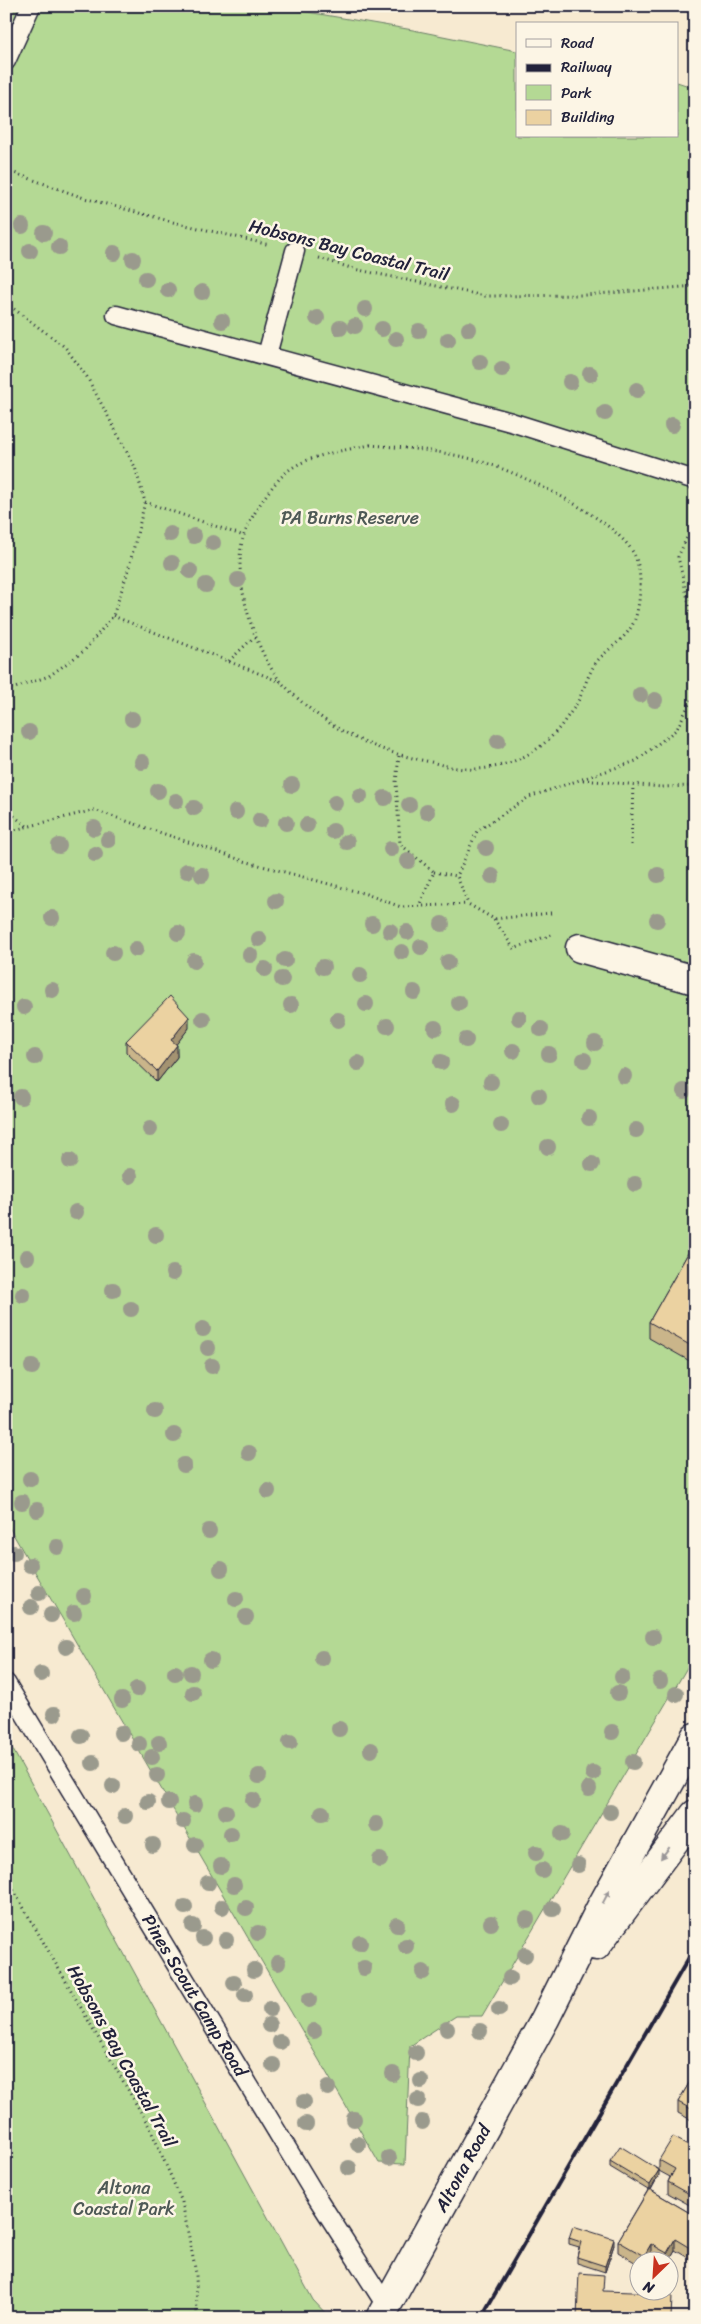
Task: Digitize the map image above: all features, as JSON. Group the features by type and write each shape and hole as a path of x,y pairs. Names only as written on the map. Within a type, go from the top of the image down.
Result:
{"street":[{"path":"580,948 695,980"},
{"name":"Altona Road","path":"383,2312 546,2019 601,1907 695,1736"},
{"name":"Altona Road","path":"546,2019 617,1917 695,1814"}],"lane":[{"path":"6,61 31,6"},
{"path":"267,355 295,251"},
{"path":"116,315 511,422 695,480"},
{"name":"Pines Scout Camp Road","path":"6,1683 383,2312"}],"path":[{"name":"Hobsons Bay Coastal Trail","path":"6,170 84,198 173,222 295,251 354,269 485,296 585,295 695,286"},
{"path":"6,303 65,347 87,377 135,467 144,502 128,571 113,616 84,651 49,676 15,688 6,688"},
{"path":"370,445 421,449 483,462 552,490 608,525 634,554 641,582 637,615 624,639 597,660 576,705 557,731 533,754 496,768 464,769 399,756 369,745 328,722 282,682 254,637 240,575 244,536 266,496 290,469 320,456 370,445"},
{"path":"144,502 244,536"},
{"path":"695,520 678,557 695,630"},
{"path":"113,616 282,682"},
{"path":"229,661 254,637"},
{"path":"468,904 457,876 477,831 529,797 636,761 677,729 695,692"},
{"path":"399,756 396,782 400,844 434,872 457,876"},
{"path":"580,780 633,785 695,786"},
{"path":"630,845 633,785"},
{"path":"6,810 27,826"},
{"path":"6,832 94,810 244,862 366,894 401,907 468,904 494,919 514,949 556,932"},
{"path":"419,906 434,872"},
{"path":"494,919 551,914"},
{"name":"Hobsons Bay Coastal Trail","path":"6,1877 150,2128 182,2202 196,2273 197,2318"}],"green space":[{"name":"PA Burns Reserve","path":"6,6 272,6 413,30 516,51 516,138 678,138 678,82 695,88 695,1654 482,2016 456,2016 410,2046 405,2164 379,2163 6,1522"},
{"name":"Altona Coastal Park","path":"6,1737 313,2300 330,2318 6,2318"}],"building":[{"path":"170,996 189,1017 171,1040 177,1045 157,1071 126,1041"},
{"path":"695,1241 695,1348 649,1322"},
{"path":"695,2073 695,2111 678,2102"},
{"path":"695,2134 695,2197 668,2182 675,2169 659,2160 673,2137 688,2145"},
{"path":"620,2146 659,2170 650,2185 610,2161"},
{"path":"649,2189 695,2216 695,2251 675,2239 668,2252 651,2244 646,2252 637,2252 618,2241"},
{"path":"573,2226 614,2239 605,2266 577,2257 581,2242 569,2238"},
{"path":"579,2273 604,2275 603,2291 628,2292 628,2302 672,2302 671,2318 577,2318"}],"railway":[{"path":"481,2318 695,1947"}]}
